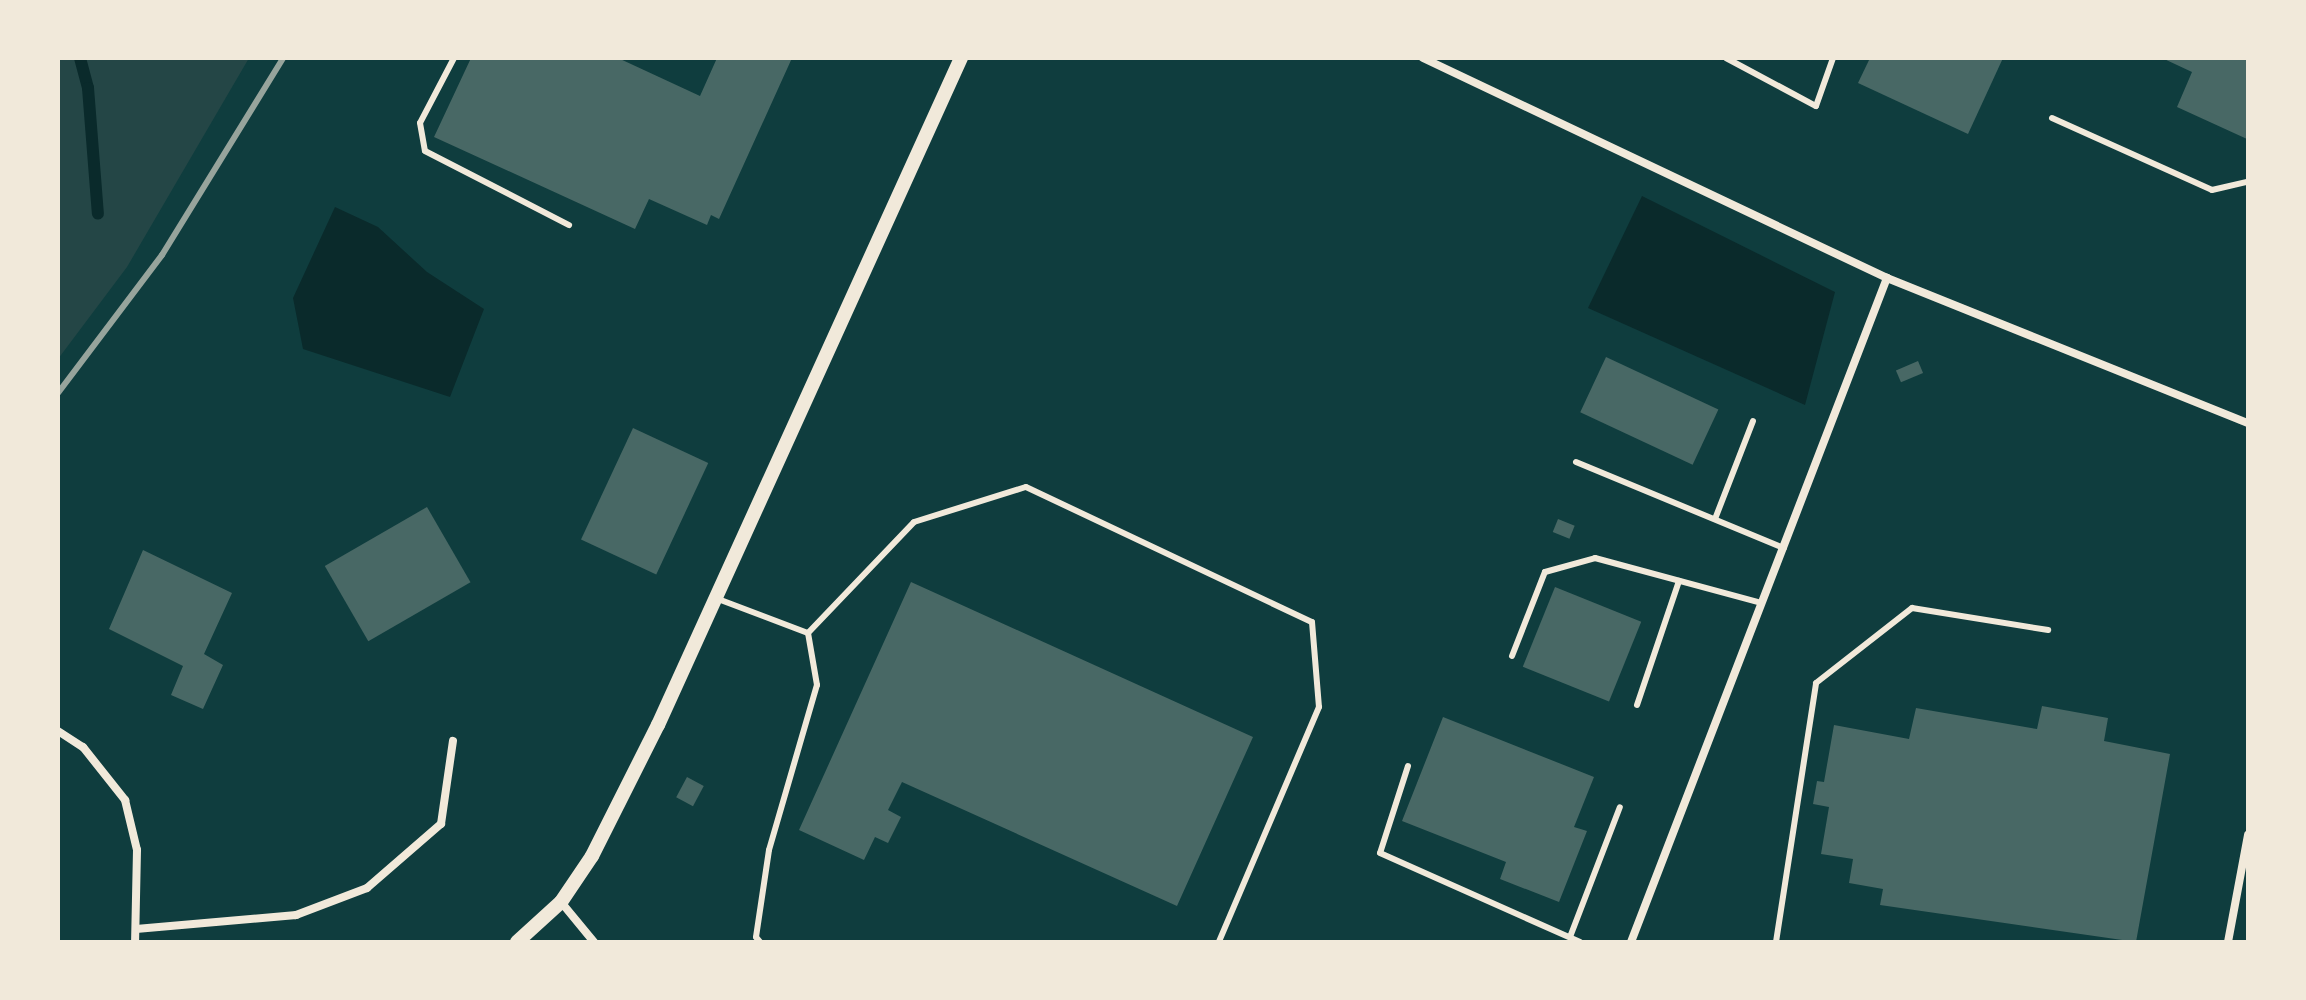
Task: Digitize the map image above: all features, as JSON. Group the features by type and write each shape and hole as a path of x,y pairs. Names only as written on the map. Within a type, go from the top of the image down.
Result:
{"street":[{"path":"517,942 561,902 592,856 632,778 961,58"},
{"path":"1423,58 1887,278 2248,423"},
{"path":"1631,942 1887,278"},
{"path":"58,731 83,747 125,800 137,850 135,942"},
{"path":"136,929 296,915 367,888 441,824 453,741"},
{"path":"2228,942 2248,835"},
{"path":"561,902 594,942"}],"lane":[{"path":"454,58 420,123 425,151 569,225"},
{"path":"1726,58 1816,106 1833,58"},
{"path":"2052,118 2212,190 2248,182"},
{"path":"1715,519 1753,421"},
{"path":"1576,462 1784,548"},
{"path":"808,633 914,522 1026,487 1312,622 1319,707 1219,942"},
{"path":"1512,656 1545,572 1595,558 1762,603"},
{"path":"1637,705 1679,581"},
{"path":"715,598 808,633"},
{"path":"1776,942 1816,683 1912,608 2048,630"},
{"path":"760,942 756,937 769,850 817,685 808,633"},
{"path":"1408,766 1380,853 1580,942"},
{"path":"1570,937 1620,807"}],"shaded area":[{"path":"58,58 249,58 127,267 58,359"},
{"path":"1642,196 1835,292 1805,405 1588,308"},
{"path":"335,207 378,227 427,272 484,309 450,397 303,349 293,298"}],"building":[{"path":"471,58 618,58 700,96 717,58 792,58 719,219 711,215 707,225 649,199 635,229 434,137"},
{"path":"1870,58 2003,58 1968,134 1858,83"},
{"path":"2162,58 2248,58 2247,139 2177,107 2192,72"},
{"path":"1606,357 1718,409 1693,465 1580,412"},
{"path":"1918,361 1923,373 1901,382 1896,370"},
{"path":"633,428 708,463 656,575 581,539"},
{"path":"427,507 470,582 368,641 325,566"},
{"path":"1558,519 1575,526 1569,539 1553,532"},
{"path":"143,550 232,593 204,654 223,665 203,709 171,695 183,666 109,629"},
{"path":"911,582 1253,737 1177,906 902,782 888,810 901,817 888,843 875,837 864,860 799,830"},
{"path":"1555,587 1641,622 1609,702 1523,667"},
{"path":"2042,706 2108,718 2104,741 2170,754 2136,942 1880,905 1883,889 1849,883 1853,859 1821,854 1829,807 1813,804 1817,781 1824,782 1834,725 1909,739 1916,708 2037,729"},
{"path":"1443,717 1594,777 1574,827 1587,831 1559,902 1500,879 1506,862 1402,821"},
{"path":"687,777 704,786 693,806 676,797"}],"waterway":[{"path":"80,58 88,88 98,214"}],"railway":[{"path":"58,393 162,255 283,58"}]}
